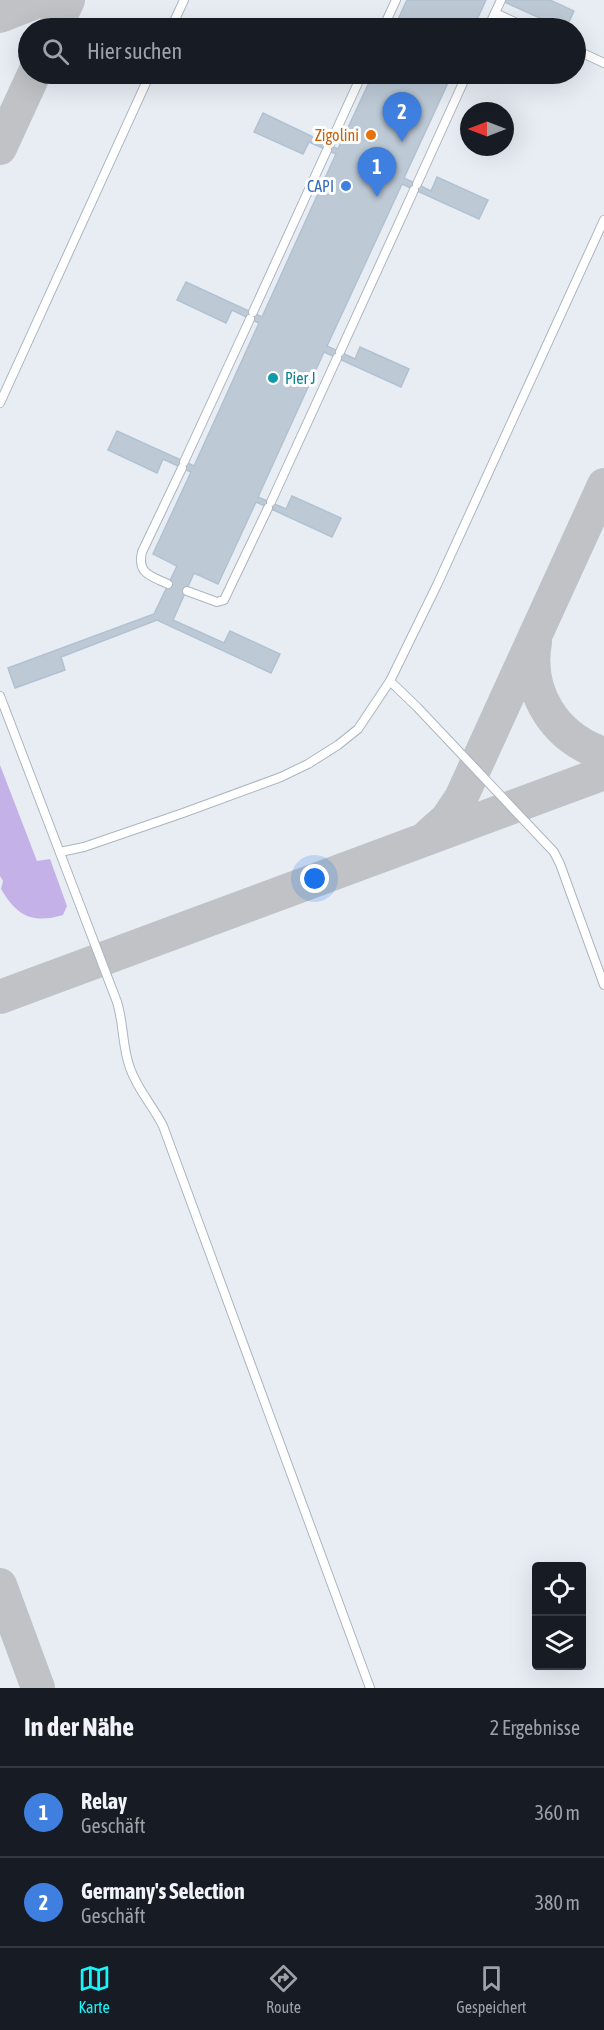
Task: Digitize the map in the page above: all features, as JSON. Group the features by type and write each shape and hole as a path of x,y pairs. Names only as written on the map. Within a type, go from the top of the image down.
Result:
{"lane":[{"path":"176,18 184,0"},
{"path":"388,18 396,0"},
{"path":"493,18 501,0"},
{"path":"495,14 504,18"},
{"path":"586,55 604,63"},
{"path":"0,403 145,84"},
{"path":"168,584 147,574 142,568 140,561 142,552 357,84"},
{"path":"187,591 217,602 224,600 270,505 462,84"},
{"path":"60,852 84,847 254,787 309,764 338,746 358,729 390,681 437,585 604,220"},
{"path":"390,681 417,706 554,852 604,985"},
{"path":"0,696 119,1010 130,1068 163,1126 370,1688"}],"shaded area":[{"path":"0,765 37,861 50,859 67,906 63,915 42,919 26,916 13,906 1,889 3,881 0,876"}],"building":[{"path":"407,0 486,0 478,18 399,18"},
{"path":"500,0 550,0 574,11 571,18 540,18"},
{"name":"Pier J","path":"368,84 447,84 404,178 431,191 437,177 488,200 479,219 402,184 327,346 355,359 360,347 409,369 401,387 324,352 258,497 286,509 292,496 341,518 332,537 256,502 218,584 194,573 173,620 224,643 230,631 280,654 271,673 157,620 61,657 65,670 15,688 8,668 154,614 177,566 153,554 191,472 163,459 157,473 108,450 117,431 194,466 259,323 232,310 226,323 177,300 186,282 262,317 336,154 309,142 303,154 254,132 263,113 338,149"}],"taxiway":[{"path":"0,16 41,0"},
{"path":"60,18 68,0"},
{"path":"0,148 29,84"},
{"path":"429,835 447,819 461,798 604,485"},
{"path":"535,642 533,661 535,679 548,711 571,737 604,754"},
{"path":"0,997 604,773"},
{"path":"0,1585 38,1688"}],"place":[{"name":"Zigolini","path":"371,135"},
{"name":"Germany's Selection","path":"402,142"},
{"name":"CAPI","path":"346,186"},
{"name":"Relay","path":"377,197"},
{"name":"Pier J","path":"273,378"}]}
